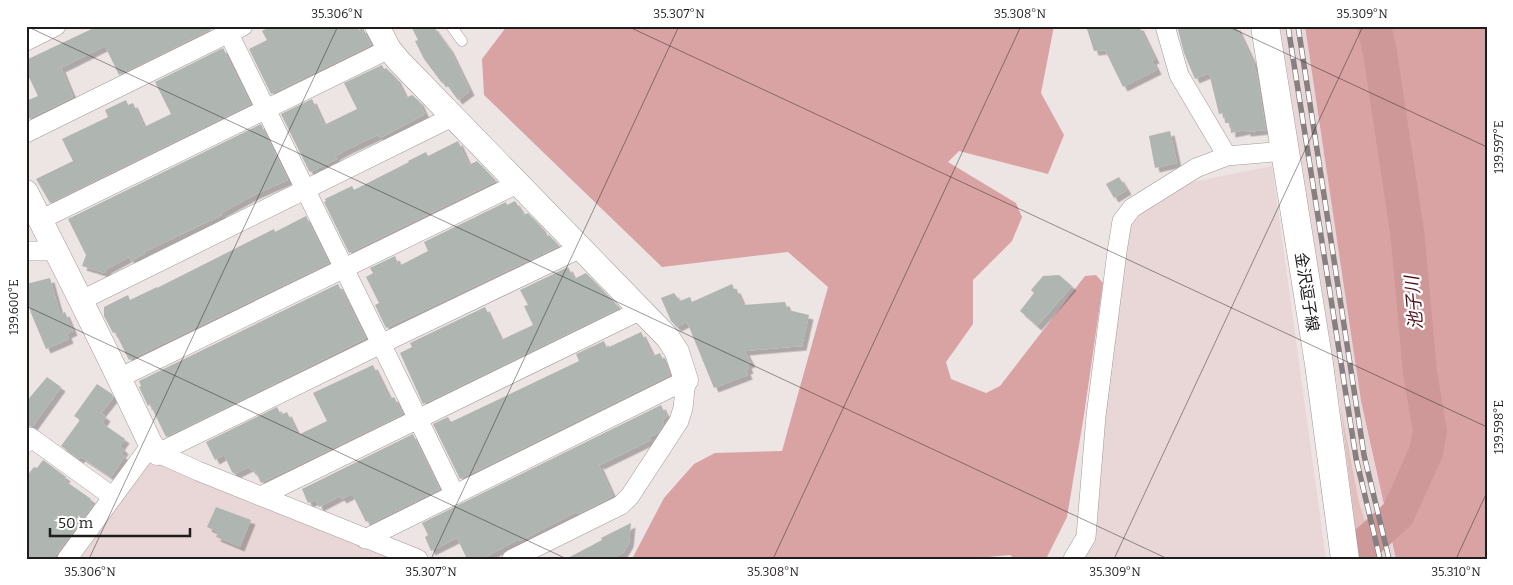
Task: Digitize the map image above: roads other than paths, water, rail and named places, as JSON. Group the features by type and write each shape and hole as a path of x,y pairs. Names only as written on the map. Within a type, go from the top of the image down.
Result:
{"main road":[{"name":"金沢逗子線","path":"1265,26 1319,364 1345,559"}],"street":[{"path":"26,41 56,26"},
{"path":"377,26 390,49 668,338 677,352 686,380 683,408 679,421 630,496 621,505 512,559"},
{"path":"1165,26 1179,76 1228,156"},
{"path":"26,133 232,29 266,110 455,495"},
{"path":"40,220 390,49"},
{"path":"82,300 454,116"},
{"path":"1073,559 1086,537 1096,416 1122,222 1132,208 1196,168 1228,156 1285,151"},
{"path":"119,378 519,183"},
{"path":"26,192 82,300 154,449 261,496 418,559"},
{"path":"67,559 113,497 154,449 581,248"},
{"path":"26,251 55,251"},
{"path":"261,496 641,310"},
{"path":"366,538 686,380"},
{"path":"26,443 30,437 113,497"}],"lane":[{"path":"451,26 462,41"}],"waterway":[{"name":"池子川","path":"1365,559 1362,547 1398,514 1426,452 1430,431 1420,372 1407,231 1380,53 1374,26"}],"railway":[{"path":"1288,26 1356,458 1380,559"},
{"path":"1298,26 1364,455 1389,559"}]}
